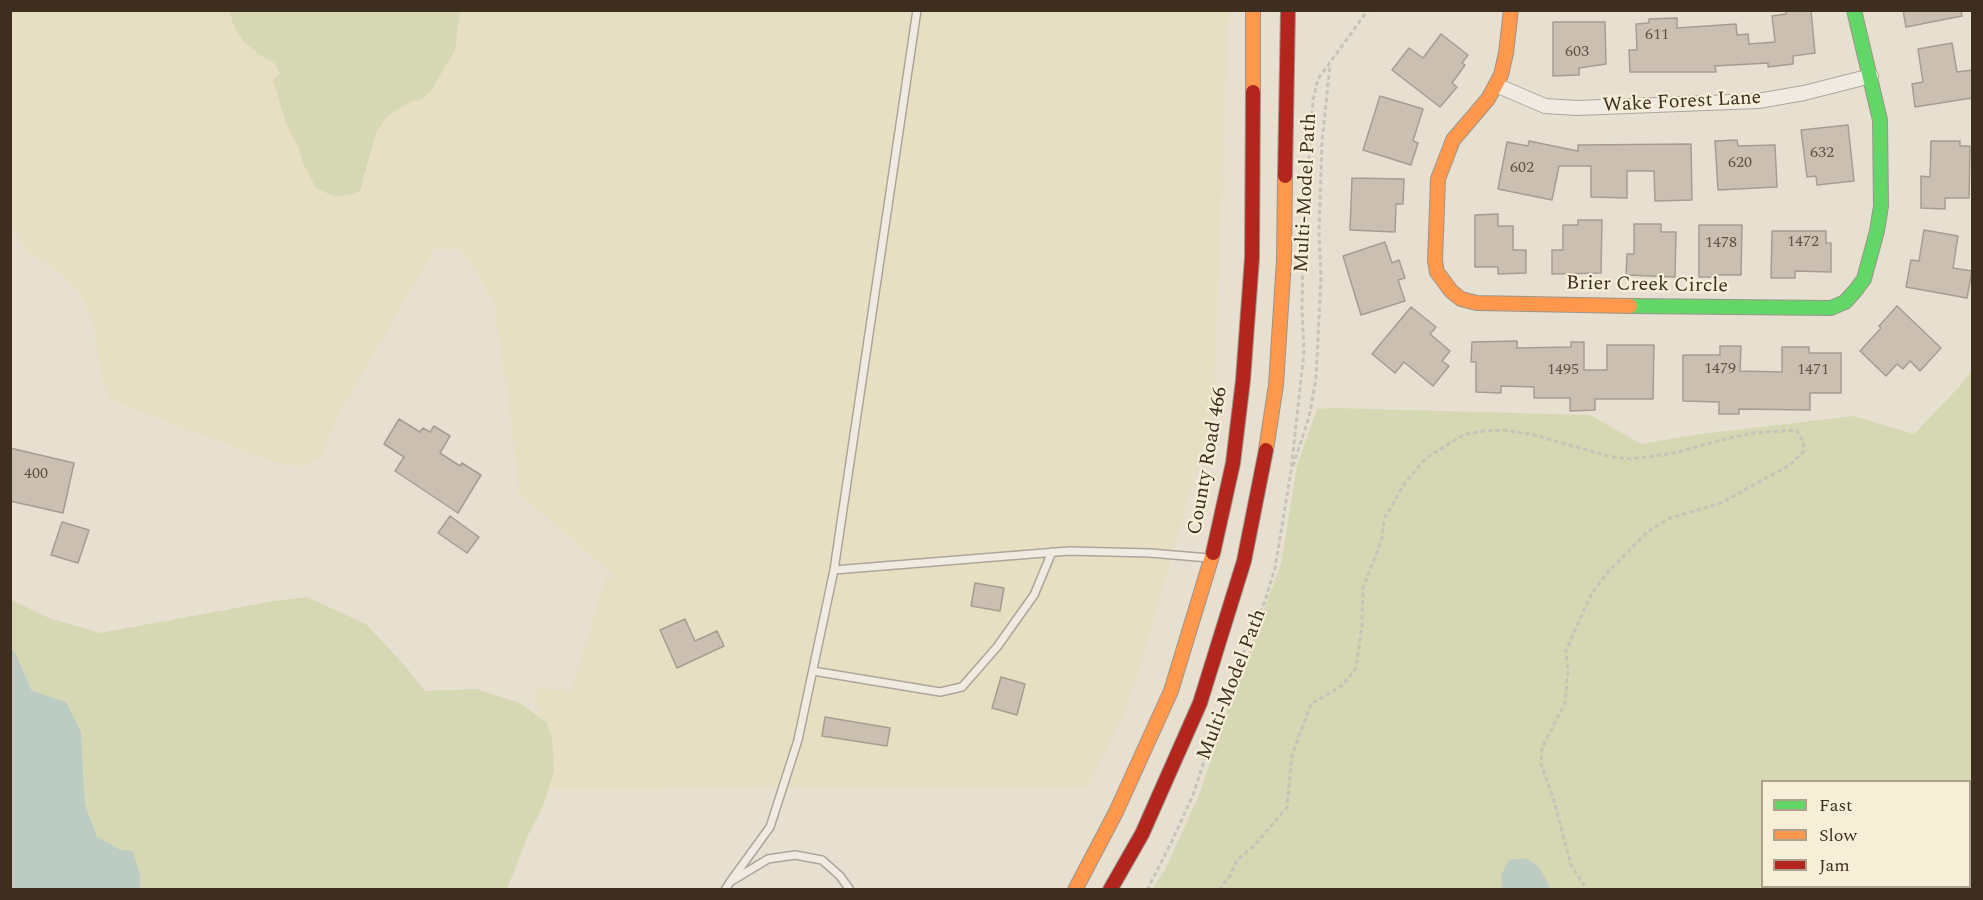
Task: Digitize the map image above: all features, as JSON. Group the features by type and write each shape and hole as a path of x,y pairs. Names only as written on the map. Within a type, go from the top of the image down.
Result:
{"main road":[{"name":"County Road 466","path":"1075,890 1116,812 1171,691 1221,564 1243,380 1251,280 1253,10"},
{"path":"1110,890 1142,834 1200,703 1244,561 1263,473 1276,385 1284,260 1288,10"},
{"name":"Brier Creek Circle","path":"1511,10 1501,75 1488,99 1453,140 1438,179 1435,261 1437,272 1450,291 1461,298 1477,303 1831,308 1845,302 1864,279 1878,231 1881,206 1880,120 1854,10"},
{"path":"1221,564 1231,578 1231,603"}],"street":[{"name":"Wake Forest Lane","path":"1496,86 1539,104 1577,108 1758,101 1804,93 1871,76"}],"lane":[{"path":"725,890 746,857 770,827 798,740 813,671 834,570 916,10"},
{"path":"834,570 1069,551 1150,553 1221,564"},
{"path":"813,671 940,692 962,687 998,647 1034,595 1052,552"},
{"path":"730,882 768,859 795,855 822,860 840,876 850,890"}],"path":[{"name":"Multi-Model Path","path":"1147,890 1193,795 1226,697 1265,601 1275,568 1291,471 1304,352 1303,251 1313,100 1318,79 1368,10"},
{"name":"Multi-Model Path","path":"1291,471 1309,417 1317,379 1321,279 1319,231 1322,142 1330,64"},
{"path":"1219,890 1230,876 1237,860 1255,845 1287,807 1292,756 1311,704 1343,685 1356,668 1362,625 1363,588 1382,539 1384,519 1405,483 1426,458 1465,434 1504,430 1534,435 1612,457 1631,459 1674,453 1753,433 1796,430 1804,442 1803,452 1790,465 1722,503 1670,518 1648,531 1607,573 1592,593 1582,615 1566,651 1568,670 1564,703 1542,748 1541,764 1553,797 1571,865 1587,890"}],"shaded area":[{"path":"11,11 229,11 234,26 260,55 273,62 280,73 273,81 287,126 298,146 303,163 364,183 376,133 384,120 412,101 420,100 455,50 460,11 1229,11 1213,415 1129,704 1087,787 548,789 554,771 552,736 546,722 538,715 535,688 571,691 606,577 618,579 519,494 507,389 493,302 469,260 456,249 435,249 340,412 321,458 302,467 271,461 111,400 101,378 95,334 85,303 75,287 56,269 28,254 11,226"},
{"path":"14,650 32,691 66,702 81,732 85,804 97,837 121,850 133,851 140,875 140,889 11,889 10,651"},
{"path":"1525,858 1538,866 1551,889 1502,889 1501,875 1509,860"}],"green space":[{"path":"229,10 460,11 455,50 430,92 384,120 376,133 360,191 350,195 333,196 316,188 287,126 273,81 280,73 273,62 244,42 234,26"},
{"path":"1972,369 1972,889 1152,890 1166,868 1201,790 1228,707 1281,564 1297,465 1317,409 1590,415 1641,444 1701,434 1853,416 1914,434 1961,385"},
{"path":"307,597 366,624 425,691 476,689 520,703 546,722 552,736 554,771 543,806 529,833 507,889 140,889 140,875 121,850 97,837 85,804 81,732 66,703 32,691 14,650 11,651 10,599 49,618 100,633"}],"building":[{"path":"1786,10 1811,10 1815,53 1793,56 1793,64 1768,67 1768,63 1715,66 1716,72 1630,72 1629,50 1637,50 1636,24 1649,23 1649,19 1677,18 1677,28 1736,24 1737,35 1748,34 1749,44 1775,42 1772,16 1786,14"},
{"path":"1903,10 1961,10 1962,16 1906,27"},
{"path":"1553,22 1605,22 1606,64 1579,68 1579,75 1553,76"},
{"path":"1441,34 1468,55 1462,63 1465,65 1452,83 1457,87 1440,107 1392,70 1409,48 1423,58"},
{"path":"1952,43 1957,72 1972,70 1972,98 1915,107 1912,84 1923,82 1918,49"},
{"path":"1380,96 1423,109 1413,141 1418,143 1411,165 1363,150"},
{"path":"1848,125 1854,181 1817,185 1816,176 1807,177 1801,130"},
{"path":"1737,140 1738,146 1775,145 1777,187 1718,190 1715,141"},
{"path":"1529,141 1578,151 1578,145 1691,144 1692,200 1655,201 1654,171 1627,171 1627,198 1591,197 1591,166 1559,166 1552,200 1498,189 1507,142 1528,146"},
{"path":"1931,141 1960,141 1960,146 1970,146 1969,198 1945,198 1945,209 1921,208 1921,176 1930,177"},
{"path":"1352,178 1404,179 1403,204 1396,204 1395,232 1350,230"},
{"path":"1498,214 1498,226 1513,226 1513,250 1526,250 1526,273 1498,274 1498,267 1475,267 1475,215"},
{"path":"1578,220 1602,220 1601,273 1552,274 1552,250 1563,250 1563,225 1578,225"},
{"path":"1634,224 1661,224 1661,232 1676,232 1675,277 1626,275 1627,254 1634,254"},
{"path":"1699,225 1742,225 1741,275 1699,277"},
{"path":"1924,230 1958,236 1953,268 1972,271 1967,298 1906,287 1911,260 1919,261"},
{"path":"1772,231 1826,231 1826,243 1831,243 1831,272 1795,271 1795,278 1771,278"},
{"path":"1385,242 1392,263 1399,260 1405,278 1398,280 1405,301 1361,315 1343,256"},
{"path":"1897,306 1941,348 1920,371 1910,361 1903,369 1897,364 1886,376 1860,351"},
{"path":"1411,307 1436,327 1430,334 1450,351 1442,361 1449,366 1433,386 1404,362 1395,373 1372,354"},
{"path":"1517,341 1517,348 1571,347 1571,342 1584,342 1584,370 1607,370 1607,345 1654,345 1653,399 1595,399 1595,410 1570,411 1570,398 1534,398 1534,387 1501,386 1501,393 1476,392 1476,362 1471,362 1472,342"},
{"path":"1720,346 1741,346 1740,371 1782,372 1782,347 1809,347 1809,353 1841,353 1841,393 1810,393 1810,410 1739,409 1739,414 1719,414 1719,402 1683,401 1683,355 1720,355"},
{"path":"399,419 420,432 423,428 430,432 434,426 450,436 440,453 460,466 462,463 481,475 458,513 395,471 404,457 384,444"},
{"path":"10,448 74,463 63,513 10,501"},
{"path":"450,516 479,537 467,553 438,533"},
{"path":"62,522 89,530 78,563 51,555"},
{"path":"975,583 1004,588 1000,611 971,606"},
{"path":"685,619 695,641 717,631 724,646 677,668 660,630"},
{"path":"1001,677 1025,684 1017,715 992,708"},
{"path":"825,717 890,728 887,746 822,736"}],"traffic: fast":[{"path":"1630,306 1831,308 1845,302 1855,291 1864,279 1881,206 1880,120 1854,10"}],"traffic: slow":[{"path":"1253,10 1253,92"},
{"path":"1511,10 1501,75 1488,99 1453,140 1438,179 1435,261 1437,272 1451,291 1461,299 1477,303 1630,306"},
{"path":"1266,450 1276,385 1284,260 1285,176"},
{"path":"1075,890 1116,812 1171,691 1213,553"}],"traffic: jam":[{"path":"1285,176 1288,10"},
{"path":"1213,553 1233,463 1243,380 1252,258 1253,92"},
{"path":"1110,890 1142,834 1200,703 1244,561 1266,450"}]}
